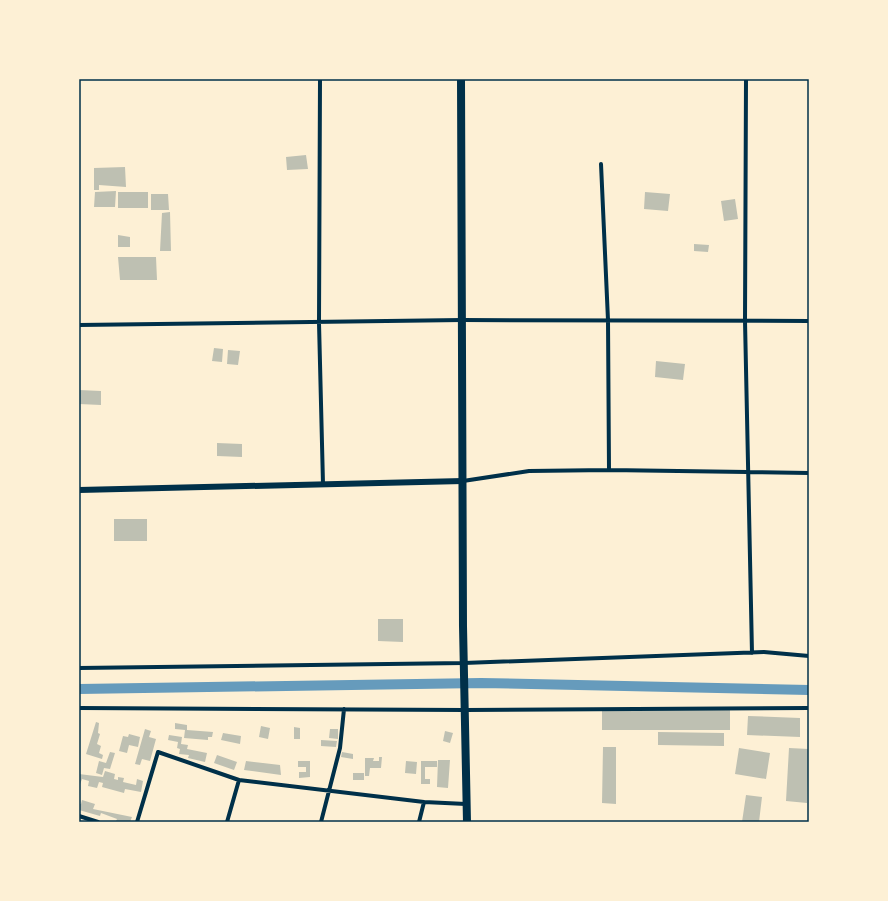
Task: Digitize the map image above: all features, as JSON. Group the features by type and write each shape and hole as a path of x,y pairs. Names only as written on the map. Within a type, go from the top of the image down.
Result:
{"main road":[{"path":"461,79 464,667 467,822"}],"street":[{"path":"320,79 319,323 323,484"},
{"path":"746,79 745,320 752,653"},
{"path":"601,164 608,320 610,470"},
{"path":"79,325 462,320 809,321"},
{"path":"79,490 463,480 529,471 610,470 809,473"},
{"path":"79,668 464,667 752,653 809,656"},
{"path":"79,708 465,710 809,708"},
{"path":"320,822 340,748 344,709"},
{"path":"137,822 158,752 239,780 329,792 424,802 467,804"},
{"path":"227,822 239,780"},
{"path":"419,822 424,802"},
{"path":"79,816 98,822"}],"building":[{"path":"306,155 308,169 287,170 286,157"},
{"path":"125,167 126,187 99,185 99,190 94,190 94,168"},
{"path":"116,191 115,207 94,207 95,192"},
{"path":"118,192 148,192 148,208 118,208"},
{"path":"645,192 670,194 668,211 644,209"},
{"path":"151,194 168,194 169,210 151,210"},
{"path":"735,199 738,219 724,221 721,201"},
{"path":"170,212 171,251 160,251 162,213"},
{"path":"118,235 130,237 130,247 118,247"},
{"path":"694,244 709,245 708,252 694,251"},
{"path":"118,257 156,257 157,280 120,280"},
{"path":"214,348 223,349 222,362 212,361"},
{"path":"228,350 240,351 238,365 227,364"},
{"path":"656,361 685,364 683,380 655,377"},
{"path":"79,390 101,391 101,405 79,404"},
{"path":"217,443 242,444 242,457 217,456"},
{"path":"114,519 147,519 147,541 114,541"},
{"path":"378,619 403,619 403,642 378,641"},
{"path":"602,710 730,710 730,730 602,730"},
{"path":"748,716 800,718 800,737 747,735"},
{"path":"96,722 99,723 98,733 100,734 97,744 101,746 99,753 103,755 102,759 86,754"},
{"path":"175,723 187,725 187,730 213,732 212,737 208,737 208,740 184,738 185,730 175,729"},
{"path":"261,726 270,728 268,739 259,737"},
{"path":"294,727 300,728 300,739 294,739"},
{"path":"145,729 151,731 149,737 156,739 150,761 142,759 140,765 135,764"},
{"path":"330,729 338,729 338,739 329,738"},
{"path":"445,731 453,733 450,743 443,741"},
{"path":"658,732 724,733 724,746 658,745"},
{"path":"223,733 241,736 240,744 221,740"},
{"path":"129,734 140,737 138,747 129,745 127,753 119,751 123,736 128,737"},
{"path":"169,735 182,737 181,744 188,745 187,749 207,753 205,762 188,758 189,755 179,754 180,749 177,748 178,742 168,740"},
{"path":"321,740 337,741 336,747 321,746"},
{"path":"603,747 616,747 616,804 602,803"},
{"path":"739,748 770,753 766,779 735,774"},
{"path":"789,748 809,749 807,803 786,801"},
{"path":"110,752 115,753 110,769 104,768 102,775 96,773 99,761 106,763"},
{"path":"342,752 353,754 353,759 341,757"},
{"path":"217,755 237,762 234,770 214,763"},
{"path":"379,757 382,757 381,768 370,768 369,776 365,776 365,758 374,758 373,761 379,761"},
{"path":"438,760 450,760 448,788 437,787"},
{"path":"246,761 280,765 281,775 244,770"},
{"path":"298,761 310,761 310,777 299,778 299,772 306,772 306,767 298,767"},
{"path":"406,761 417,762 416,774 405,773"},
{"path":"421,761 437,761 437,767 425,767 425,779 430,779 430,784 421,784"},
{"path":"105,771 115,774 114,779 118,780 118,777 124,778 123,782 136,785 137,779 143,781 141,792 125,789 124,793 102,787 103,783 99,782 97,788 88,786 89,781 82,779 79,787 79,774 103,777"},
{"path":"353,773 364,773 364,780 353,780"},
{"path":"746,795 762,797 759,822 742,822"},
{"path":"82,800 95,804 93,809 132,817 130,822 118,822 116,821 117,819 101,813 100,816 79,810 79,804 81,804"}],"waterway":[{"path":"79,689 481,683 809,690"}]}
